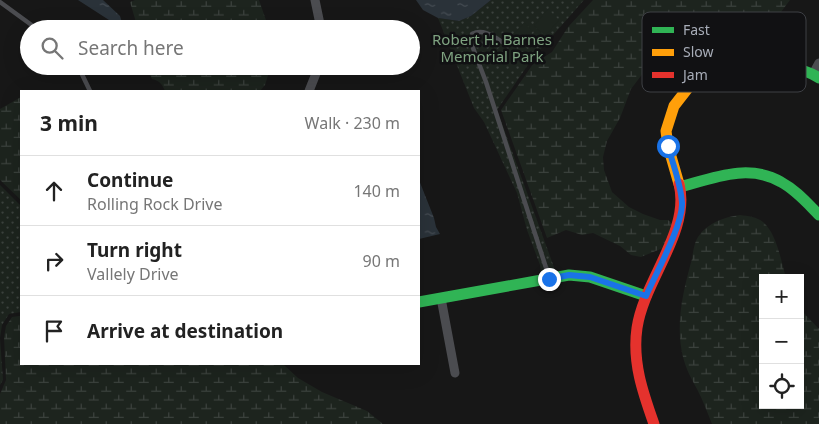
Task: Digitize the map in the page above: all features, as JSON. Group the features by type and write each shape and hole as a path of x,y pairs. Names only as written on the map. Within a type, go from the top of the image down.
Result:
{"street":[{"path":"315,0 320,20"},
{"path":"816,76 819,63"},
{"path":"310,90 316,75"},
{"path":"654,424 641,386 636,358 637,327 646,296 679,222 682,204 680,187 668,146 666,131 674,106 685,92"},
{"path":"680,187 739,172 757,173 774,178 793,190 819,215"},
{"path":"420,302 569,275 590,277 646,296"},
{"path":"441,298 455,373"}],"lane":[{"path":"0,2 25,20"},
{"path":"504,43 488,33 479,32 472,34 473,48 486,82 549,279"},
{"path":"82,75 90,90"}],"green space":[{"path":"135,0 259,0 266,20 135,20 130,2"},
{"name":"Robert H. Barnes Memorial Park","path":"491,0 584,0 532,59 497,110 555,270 541,273 517,193 484,122 474,108 438,18 459,21 471,16"},
{"path":"593,0 790,0 781,12 642,12 642,75 631,89 620,118 607,141 603,157 604,170 612,192 629,207 660,220 668,220 673,224 663,248 641,257 631,255 620,246 593,233 582,235 566,230 547,238 501,110 533,64 552,52 568,27"},
{"path":"548,9 559,20 545,36 534,26"},
{"path":"524,23 533,31 519,48 509,39"},
{"path":"150,75 268,75 265,85 261,90 165,90 160,83 152,79"},
{"path":"20,98 20,199 0,180 0,109"},
{"path":"0,185 20,205 20,312 9,314 2,325 0,338"},
{"path":"740,215 752,217 763,222 768,227 778,248 785,274 759,274 759,409 804,409 804,313 819,329 819,424 712,424 686,366 681,345 680,320 683,296 694,248 698,237 706,228 728,217"},
{"path":"20,316 20,365 284,365 298,378 322,392 367,411 383,424 0,424 0,394 6,380 4,337 6,326 12,317"},
{"path":"0,338 3,380 0,385"}],"water":[{"path":"78,0 103,0 120,16 121,20 109,20"},
{"path":"416,0 491,0 471,16 459,21 438,18 423,10"},
{"path":"420,183 436,227 440,234 420,239"}],"traffic: fast":[{"path":"806,72 819,78"},
{"path":"680,187 731,174 744,173 769,176 792,189 819,215"},
{"path":"420,302 569,275 590,277 646,296"}],"traffic: slow":[{"path":"679,184 668,146 666,131 674,106 685,92"}],"traffic: jam":[{"path":"654,424 642,389 637,365 637,328 648,292 673,238 681,202 679,184"}],"route":[{"path":"549,279 569,275 590,277 646,296 679,222 682,204 680,187 668,146"}]}
